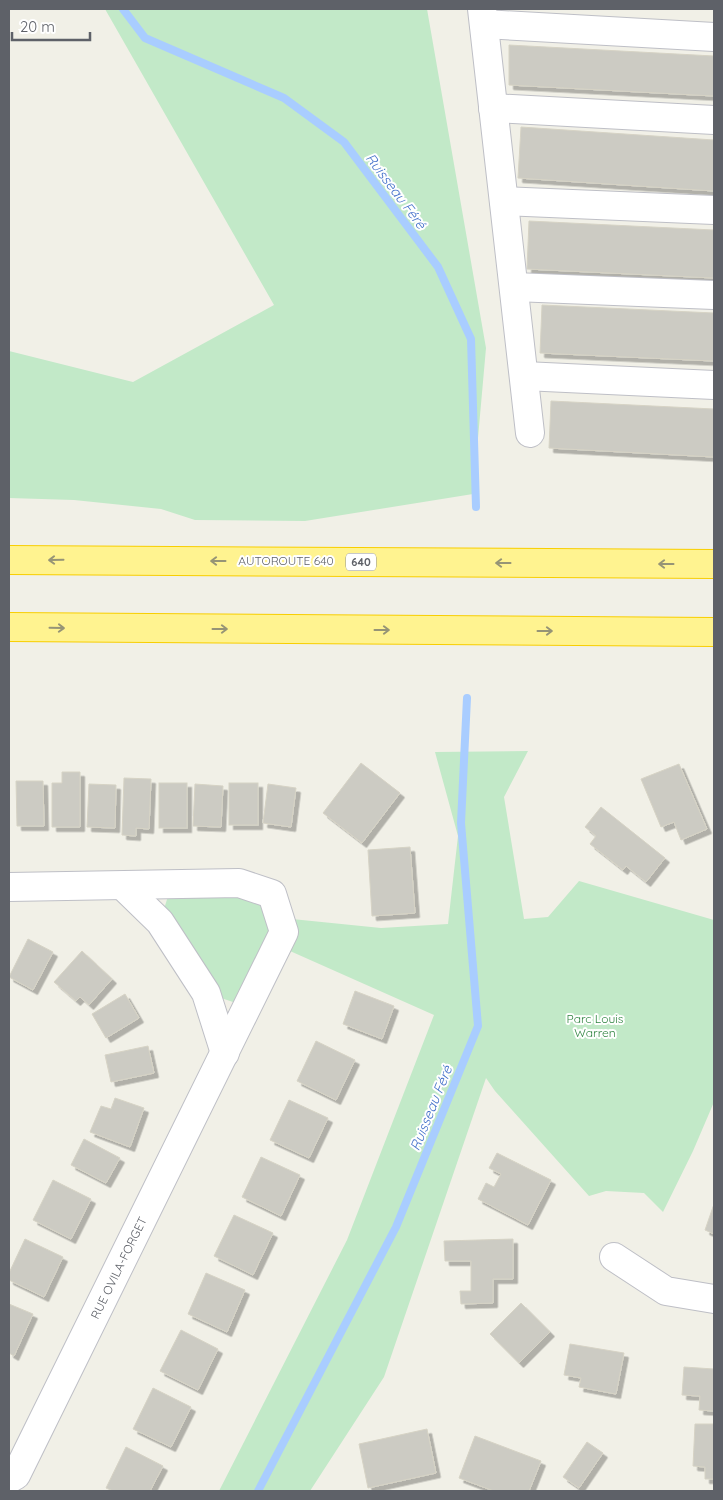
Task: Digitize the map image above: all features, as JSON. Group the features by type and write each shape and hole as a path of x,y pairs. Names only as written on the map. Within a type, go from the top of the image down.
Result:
{"highway":[{"name":"AUTOROUTE 640","path":"9,560 714,564"},
{"path":"9,627 714,632"}],"street":[{"path":"530,433 483,16 714,37"},
{"path":"494,108 714,120"},
{"path":"504,200 714,210"},
{"path":"514,287 714,295"},
{"path":"524,376 714,385"},
{"name":"RUE OVILA-FORGET","path":"9,887 239,883 272,894 284,932 16,1475 9,1479"},
{"path":"122,886 160,922 206,993 225,1053"},
{"path":"614,1257 666,1291 714,1299"}],"green space":[{"path":"105,9 427,9 486,348 473,494 305,521 195,520 161,509 74,500 9,498 9,351 133,382 274,305"},
{"name":"Parc Louis Warren","path":"528,751 504,797 524,919 548,917 579,881 714,920 714,1102 693,1151 663,1212 644,1193 606,1191 589,1196 495,1091 486,1078 384,1377 310,1491 219,1491 347,1240 434,1015 290,951 286,932 292,919 381,928 448,924 458,836 435,752"},
{"path":"169,893 272,894 284,932 242,1005 206,993 160,922"}],"building":[{"path":"509,45 714,56 714,96 509,85"},
{"path":"521,127 714,140 714,191 518,178"},
{"path":"529,221 714,230 714,278 527,269"},
{"path":"542,305 714,313 714,361 540,353"},
{"path":"551,401 714,409 714,457 549,448"},
{"path":"361,763 400,793 362,843 323,813"},
{"path":"679,764 707,829 681,840 674,822 661,827 641,779"},
{"path":"62,772 80,772 80,827 52,827 52,783 62,783"},
{"path":"124,778 151,779 149,829 136,828 136,836 122,835"},
{"path":"16,781 43,781 44,826 17,826"},
{"path":"159,783 187,783 187,828 159,828"},
{"path":"229,783 258,783 258,825 229,825"},
{"path":"89,784 116,785 115,828 87,827"},
{"path":"195,784 223,786 221,827 193,826"},
{"path":"268,784 296,788 291,827 263,823"},
{"path":"601,807 665,858 646,882 626,866 623,870 590,844 596,836 585,827"},
{"path":"410,847 415,913 372,916 368,850"},
{"path":"28,939 53,952 33,990 9,977"},
{"path":"82,951 112,979 89,1005 80,997 76,1001 54,982"},
{"path":"355,991 394,1006 382,1039 343,1024"},
{"path":"125,994 139,1018 106,1038 92,1014"},
{"path":"316,1041 355,1060 336,1100 297,1081"},
{"path":"148,1046 154,1073 111,1082 105,1055"},
{"path":"115,1098 144,1108 130,1147 90,1132 101,1106 111,1109"},
{"path":"289,1100 328,1118 309,1158 270,1140"},
{"path":"84,1139 120,1158 106,1183 71,1165"},
{"path":"497,1153 551,1180 528,1225 478,1199 486,1183 494,1187 501,1174 489,1168"},
{"path":"261,1157 300,1175 281,1216 242,1197"},
{"path":"53,1180 91,1199 71,1239 33,1220"},
{"path":"714,1204 714,1234 705,1230"},
{"path":"234,1215 273,1233 253,1275 214,1256"},
{"path":"25,1239 63,1257 44,1297 9,1280 9,1273"},
{"path":"513,1239 513,1279 493,1279 493,1303 461,1304 460,1291 471,1291 471,1261 445,1261 444,1241"},
{"path":"206,1273 245,1290 227,1332 188,1314"},
{"path":"521,1303 550,1332 519,1363 490,1334"},
{"path":"9,1304 33,1314 14,1356 9,1353"},
{"path":"181,1330 218,1349 198,1390 160,1371"},
{"path":"570,1344 624,1353 616,1394 579,1387 581,1378 564,1375"},
{"path":"684,1367 714,1369 714,1411 699,1410 700,1396 682,1395"},
{"path":"153,1388 191,1407 171,1447 133,1429"},
{"path":"695,1424 714,1424 714,1479 705,1479 705,1467 693,1466"},
{"path":"427,1429 436,1473 368,1488 359,1444"},
{"path":"475,1436 541,1461 529,1491 494,1491 459,1478"},
{"path":"587,1442 603,1453 579,1488 563,1477"},
{"path":"126,1447 163,1466 150,1491 113,1491 106,1488"}],"waterway":[{"name":"Ruisseau Féré","path":"123,9 145,38 284,98 344,142 438,267 471,339 476,507"},
{"name":"Ruisseau Féré","path":"258,1491 396,1227 478,1026 461,823 467,698"}]}
